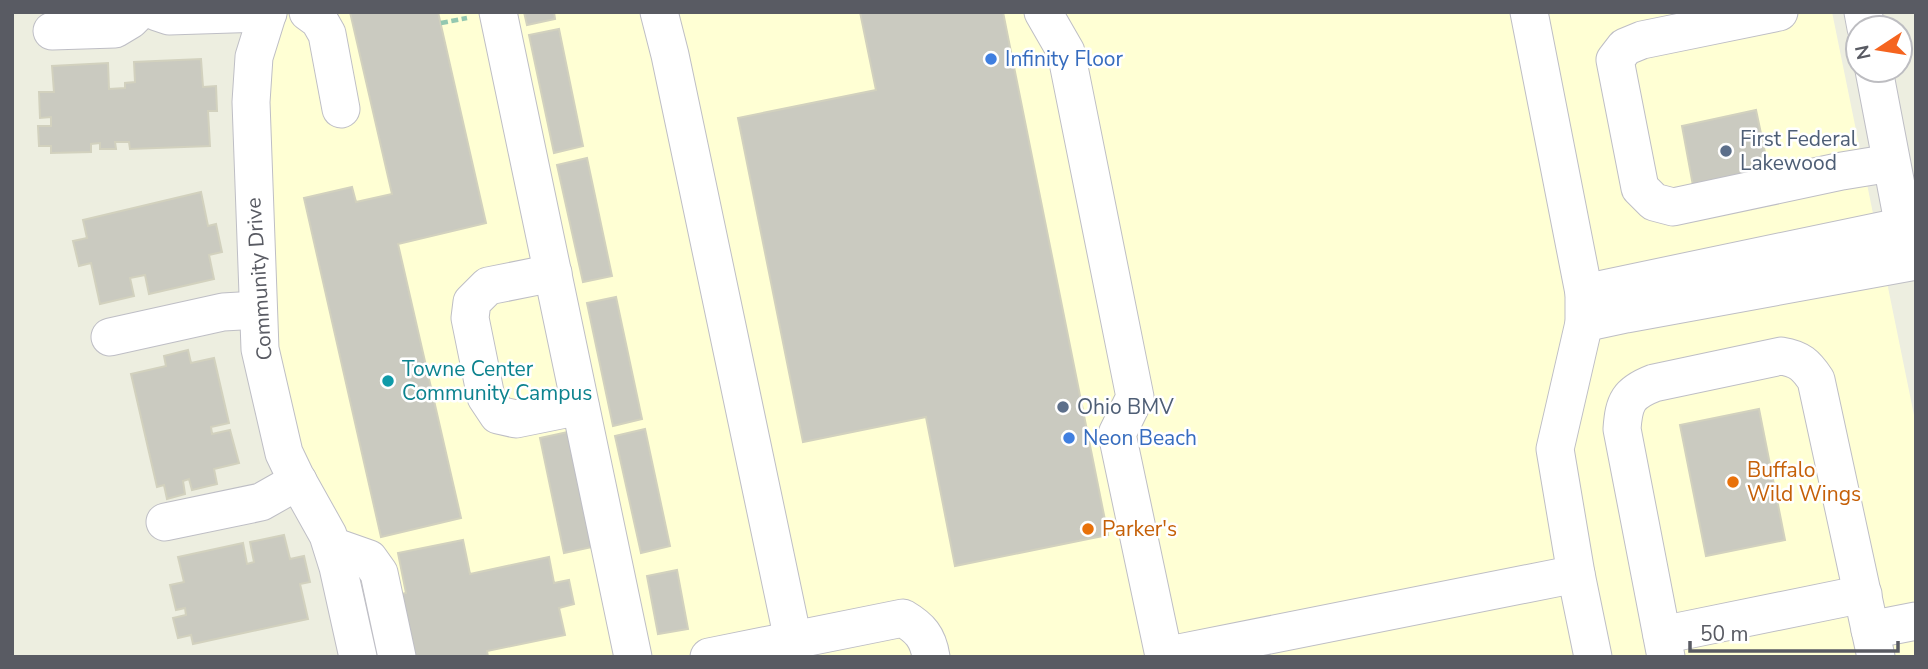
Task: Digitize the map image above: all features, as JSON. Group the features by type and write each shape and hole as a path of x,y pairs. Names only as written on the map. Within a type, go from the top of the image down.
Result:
{"street":[{"path":"52,31 115,29 138,12"},
{"path":"158,12 169,16 268,13"},
{"path":"308,12 319,20 327,34 341,109"},
{"path":"498,12 633,657"},
{"path":"659,12 670,55 777,647"},
{"path":"1043,12 1066,52 1135,397 1118,434 1164,656 1576,574"},
{"path":"1529,12 1584,308 1555,449 1593,657"},
{"path":"1779,12 1642,40 1625,47 1615,60 1640,188 1654,202 1673,207 1891,163"},
{"name":"Community Drive","path":"268,13 254,57 251,102 260,349 284,453 318,514 332,546 358,657"},
{"path":"1584,308 1626,314 1914,269 1877,84"},
{"path":"1584,308 1904,226"},
{"path":"553,273 488,286 472,302 470,318 486,397 498,415 516,419 580,406"},
{"path":"110,337 223,312 258,310"},
{"path":"1863,594 1664,646 1622,429 1624,411 1630,398 1639,389 1654,383 1768,358 1794,358 1807,367 1816,380 1863,594 1873,643 1916,621"},
{"path":"165,522 261,502 298,481"},
{"path":"332,546 369,559 379,573 397,657"},
{"path":"709,657 777,647 903,618 917,626 928,641 932,657"}],"shaded area":[{"path":"287,12 1832,12 1844,71 1844,84 1847,84 1916,425 1916,657 371,657 279,379 266,95 272,51"}],"building":[{"name":"Towne Center Community Campus","path":"350,12 438,12 486,223 398,244 461,518 381,537 304,198 352,187 356,202 392,194"},
{"path":"524,12 554,12 555,19 527,25"},
{"path":"860,12 1003,12 1108,535 955,566 926,417 803,442 738,118 876,90"},
{"path":"559,29 583,146 554,153 529,35"},
{"path":"201,59 203,87 216,86 217,111 208,111 210,146 130,149 129,142 115,142 116,149 100,149 100,143 91,144 91,152 51,153 51,146 39,146 38,126 51,126 51,117 40,118 39,92 54,92 52,66 108,63 109,89 125,88 125,83 135,82 134,62"},
{"name":"First Federal Lakewood","path":"1756,110 1770,176 1694,191 1682,126"},
{"path":"587,158 612,276 583,282 557,165"},
{"path":"201,192 208,226 216,224 222,252 209,255 214,279 149,294 145,275 130,278 134,296 100,304 91,263 79,266 73,241 87,238 83,220"},
{"path":"616,297 642,419 613,426 587,303"},
{"path":"188,350 191,363 214,358 229,423 211,427 212,434 230,430 239,463 214,469 217,484 192,490 189,479 183,481 185,494 167,499 164,485 157,487 131,374 166,366 164,356"},
{"name":"Buffalo Wild Wings","path":"1759,409 1785,540 1706,556 1680,425"},
{"path":"645,429 670,546 641,553 615,436"},
{"path":"568,432 592,547 564,553 540,438"},
{"path":"284,535 290,559 304,556 310,582 300,584 308,619 193,644 191,635 178,638 173,618 186,615 185,608 176,610 170,585 184,582 178,557 243,543 247,564 254,562 250,542"},
{"path":"463,540 470,574 549,557 554,583 569,580 574,604 559,608 565,635 487,651 488,657 411,657 397,595 406,593 398,553"},
{"path":"677,570 688,629 658,634 647,576"}],"place":[{"name":"Infinity Floor","path":"991,59"},
{"name":"First Federal Lakewood","path":"1726,151"},
{"name":"Towne Center Community Campus","path":"388,381"},
{"name":"Ohio BMV","path":"1063,407"},
{"name":"Neon Beach","path":"1069,438"},
{"name":"Buffalo Wild Wings","path":"1733,482"},
{"name":"Parker's","path":"1088,529"}]}
